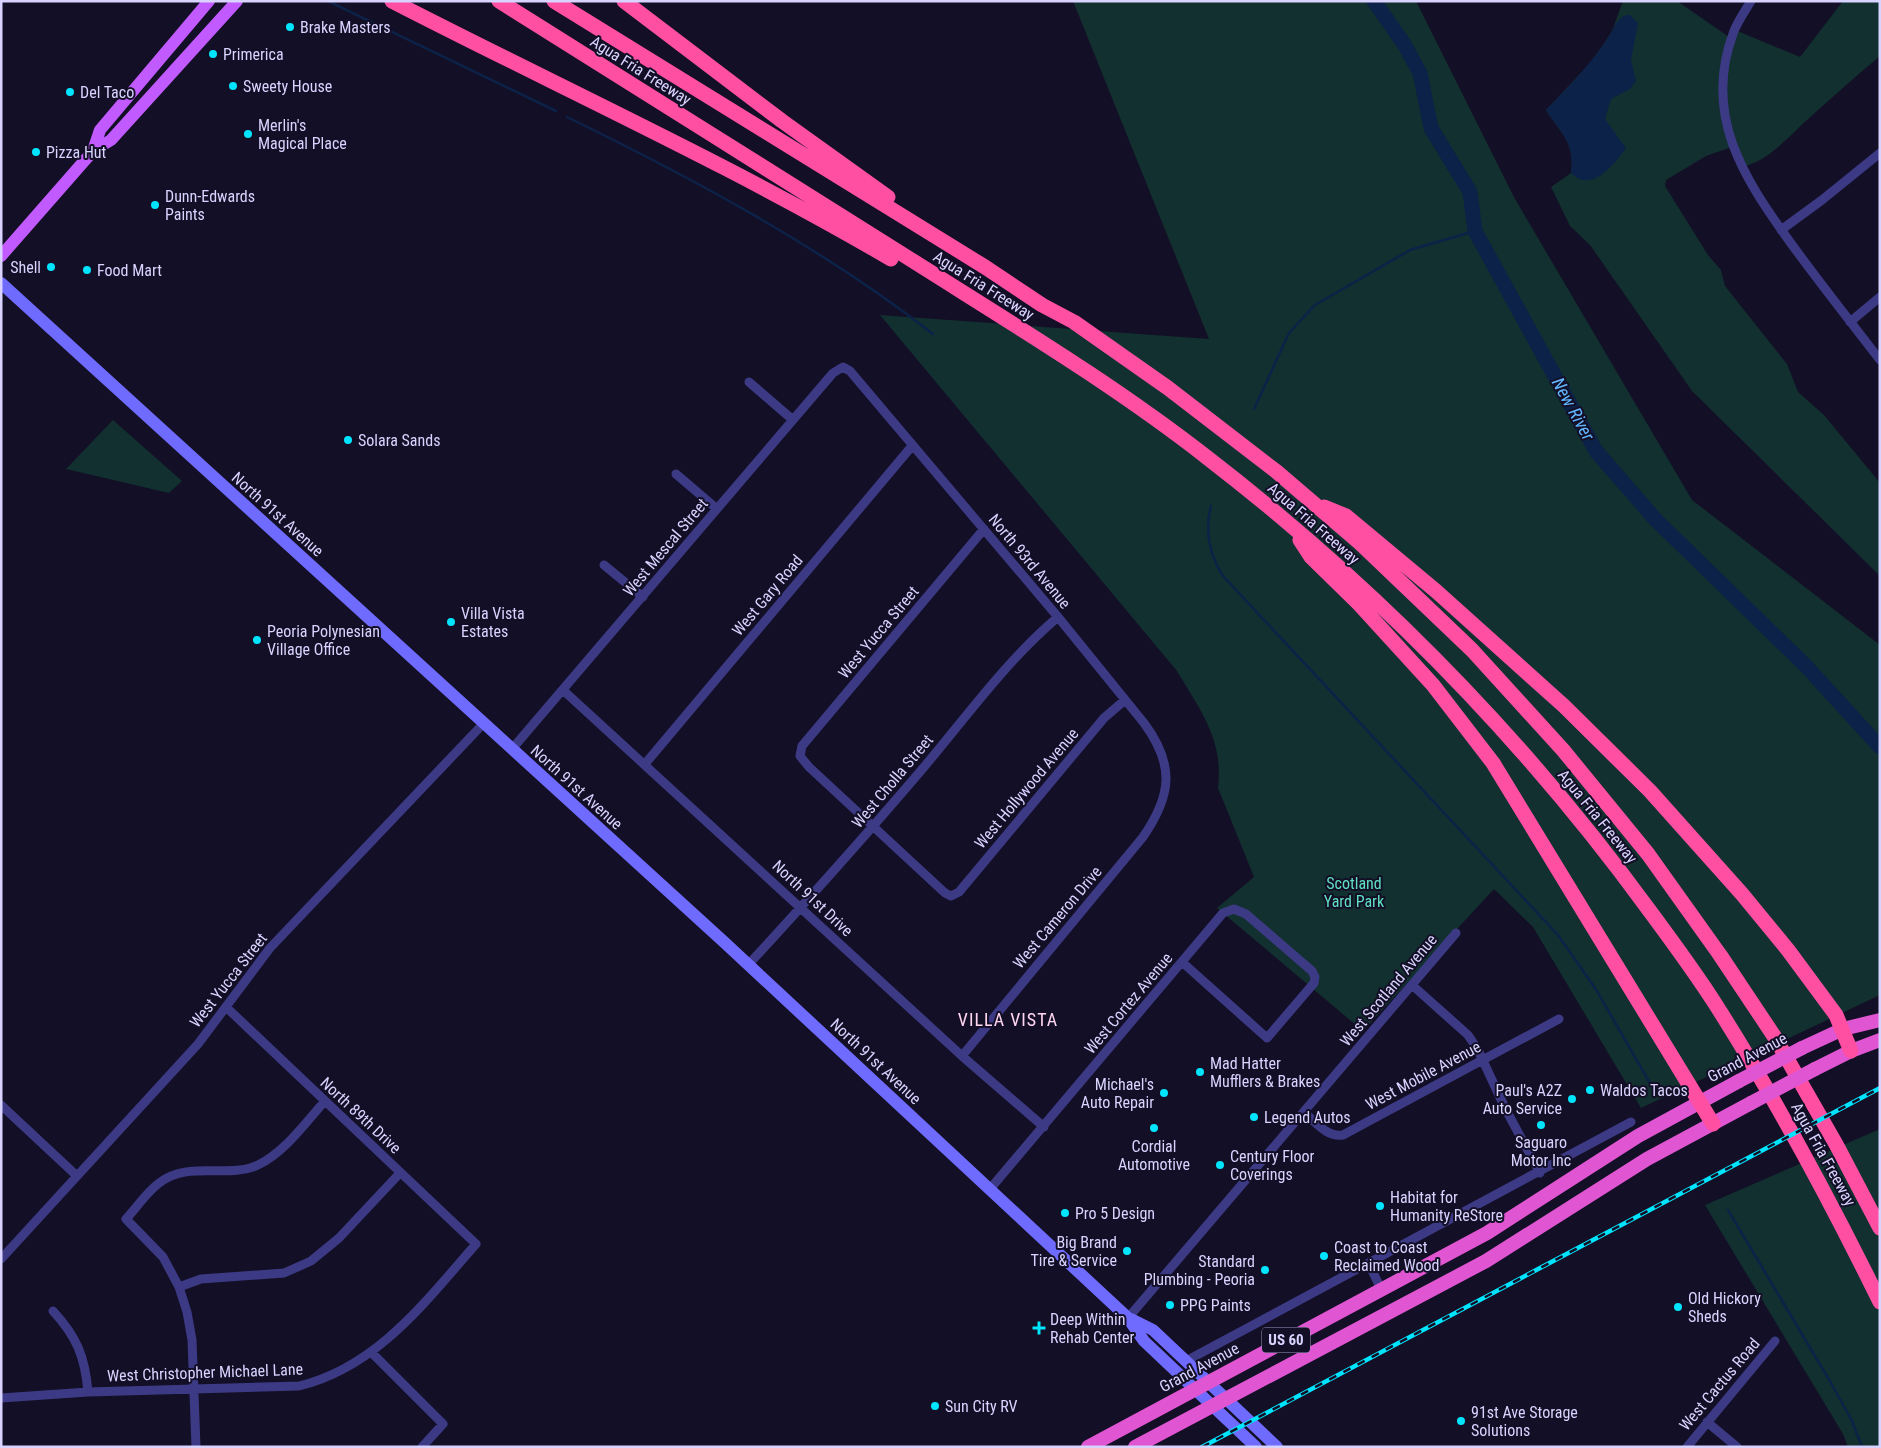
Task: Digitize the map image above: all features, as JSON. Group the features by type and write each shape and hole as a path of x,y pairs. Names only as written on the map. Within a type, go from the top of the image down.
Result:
{"highway":[{"path":"392,1 674,141 798,205 912,272 1019,339 1055,350"},
{"name":"Agua Fria Freeway","path":"499,1 1055,350 1178,435 1290,524 1387,611 1436,659 1524,752 1603,847 1719,1010 1787,1123 1823,1188 1880,1302"},
{"name":"Agua Fria Freeway","path":"554,1 985,267 1042,305 1074,322 1168,388 1277,472 1367,549 1472,650 1564,750 1648,854 1720,955 1774,1036 1838,1146 1880,1228"},
{"path":"624,1 782,121 884,194 1047,297 1074,322"},
{"path":"1309,500 1346,516 1391,553 1436,591 1604,744 1680,823 1742,894 1822,994 1844,1030 1851,1050"},
{"path":"1290,524 1311,557 1400,648 1433,685 1493,763 1713,1124"},
{"name":"Grand Avenue","path":"1088,1447 1487,1234 1638,1136 1739,1081 1802,1048 1844,1030 1880,1020"},
{"name":"US 60","path":"1135,1447 1486,1261 1647,1159 1851,1050 1880,1040"}],"main road":[{"path":"1,256 93,151 112,140 237,1"},
{"path":"171,75 168,68 169,60 198,23 206,4"},
{"path":"93,151 100,130 206,4"},
{"name":"North 91st Avenue","path":"1,283 748,964 1128,1318 1144,1341 1256,1447"},
{"name":"North 91st Avenue","path":"1128,1318 1153,1330 1278,1447"}],"street":[{"path":"1750,1 1735,30 1728,51 1724,103 1732,147 1760,198 1781,230 1880,360"},
{"path":"1781,230 1880,153"},
{"path":"1850,322 1880,297"},
{"name":"West Mescal Street","path":"512,749 833,373 843,367"},
{"name":"North 93rd Avenue","path":"843,367 850,371 1058,618 1154,737 1166,768 1166,791"},
{"path":"749,382 793,420"},
{"name":"West Gary Road","path":"645,764 912,446"},
{"path":"676,474 717,509"},
{"name":"West Yucca Street","path":"874,827 809,767 800,756 802,746 984,530"},
{"path":"604,565 643,597"},
{"name":"West Cholla Street","path":"748,964 874,827 1012,663 1037,636 1058,618"},
{"name":"North 91st Drive","path":"564,690 962,1056 1044,1127"},
{"name":"West Hollywood Avenue","path":"874,827 945,893 951,896 959,892 1104,718 1125,700"},
{"name":"West Yucca Street","path":"1,1259 198,1044 270,948 484,724"},
{"name":"West Cameron Drive","path":"962,1056 1143,837 1158,815 1166,791"},
{"name":"West Cortez Avenue","path":"990,1189 1223,913 1234,909 1254,921 1312,971 1315,977 1314,982 1267,1038 1182,962"},
{"name":"West Scotland Avenue","path":"1128,1318 1456,933"},
{"path":"1412,985 1468,1035 1483,1060 1540,1173"},
{"name":"North 89th Drive","path":"226,1007 476,1244"},
{"name":"West Mobile Avenue","path":"1304,1112 1329,1134 1336,1137 1343,1135 1560,1019"},
{"path":"196,1447 192,1340 187,1312 179,1287 163,1257 126,1219 166,1178 178,1173 245,1169 257,1165 274,1154 325,1102"},
{"path":"2,1109 77,1176"},
{"path":"1186,1361 1540,1173 1631,1122"},
{"path":"179,1287 201,1279 284,1274 311,1261 339,1238 400,1173"},
{"name":"West Christopher Michael Lane","path":"1,1398 88,1392 299,1386 323,1380 351,1367 372,1353 395,1333 476,1244"},
{"path":"1369,1264 1381,1289"},
{"path":"53,1311 78,1343 86,1366 88,1392"},
{"name":"West Cactus Road","path":"1687,1447 1774,1341"},
{"path":"372,1353 443,1424 422,1447"},
{"path":"1708,1422 1737,1447"}],"green space":[{"name":"Scotland Yard Park","path":"1073,1 1416,1 1515,199 1692,500 1880,645 1880,995 1641,1108 1533,927 1494,889 1363,1031 1217,908 1254,877 1218,788 1219,771 1214,740 1202,713 1177,671 880,315 1209,339"},
{"path":"1623,1 1677,1 1732,39 1735,30 1800,57 1843,1 1880,1 1880,56 1777,148 1761,160 1742,167 1732,147 1706,156 1666,180 1665,186 1708,255 1721,270 1725,286 1787,364 1798,392 1824,415 1880,483 1880,576 1692,391 1590,245 1570,226 1551,187 1571,173 1572,162 1566,139 1546,110 1594,59 1612,31"},
{"path":"113,420 182,481 169,493 66,469"},
{"path":"1880,1129 1880,1447 1848,1447 1843,1434 1705,1205"}],"water":[{"path":"1626,15 1630,15 1638,23 1631,60 1636,81 1630,89 1611,99 1605,119 1626,148 1609,169 1601,175 1594,179 1579,179 1571,173 1571,153 1566,139 1546,110 1587,65 1609,36 1617,21"}],"waterway":[{"path":"328,1 556,111"},
{"name":"New River","path":"1374,1 1404,44 1420,73 1431,128 1470,192 1475,231 1596,451 1655,519 1806,666 1880,747"},
{"path":"567,117 756,216 847,272 933,334"},
{"path":"1254,409 1289,333 1315,305 1410,250 1475,231"},
{"path":"1211,506 1208,525 1209,542 1214,559 1223,576 1558,935 1597,991 1651,1085"},
{"path":"1728,1210 1831,1383 1852,1421 1862,1447"}],"railway":[{"path":"1202,1447 1880,1088"}],"place":[{"name":"Brake Masters","path":"290,27"},
{"name":"Primerica","path":"213,54"},
{"name":"Sweety House","path":"233,86"},
{"name":"Del Taco","path":"70,92"},
{"name":"Merlin's Magical Place","path":"248,134"},
{"name":"Pizza Hut","path":"36,152"},
{"name":"Dunn-Edwards Paints","path":"155,205"},
{"name":"Shell","path":"51,267"},
{"name":"Food Mart","path":"87,270"},
{"name":"Solara Sands","path":"348,440"},
{"name":"Villa Vista Estates","path":"451,622"},
{"name":"Peoria Polynesian Village Office","path":"257,640"},
{"name":"Mad Hatter Mufflers & Brakes","path":"1200,1072"},
{"name":"Waldos Tacos","path":"1590,1090"},
{"name":"Michael's Auto Repair","path":"1164,1093"},
{"name":"Paul's A2Z Auto Service","path":"1572,1099"},
{"name":"Legend Autos","path":"1254,1117"},
{"name":"Saguaro Motor Inc","path":"1541,1125"},
{"name":"Cordial Automotive","path":"1154,1128"},
{"name":"Century Floor Coverings","path":"1220,1165"},
{"name":"Habitat for Humanity ReStore","path":"1380,1206"},
{"name":"Pro 5 Design","path":"1065,1213"},
{"name":"Big Brand Tire & Service","path":"1127,1251"},
{"name":"Coast to Coast Reclaimed Wood","path":"1324,1256"},
{"name":"Standard Plumbing - Peoria","path":"1265,1270"},
{"name":"PPG Paints","path":"1170,1305"},
{"name":"Old Hickory Sheds","path":"1678,1307"},
{"name":"Deep Within Rehab Center","path":"1039,1328"},
{"name":"Sun City RV","path":"935,1406"},
{"name":"91st Ave Storage Solutions","path":"1461,1421"}],"district":[{"name":"VILLA VISTA","path":"1008,1020"}]}
